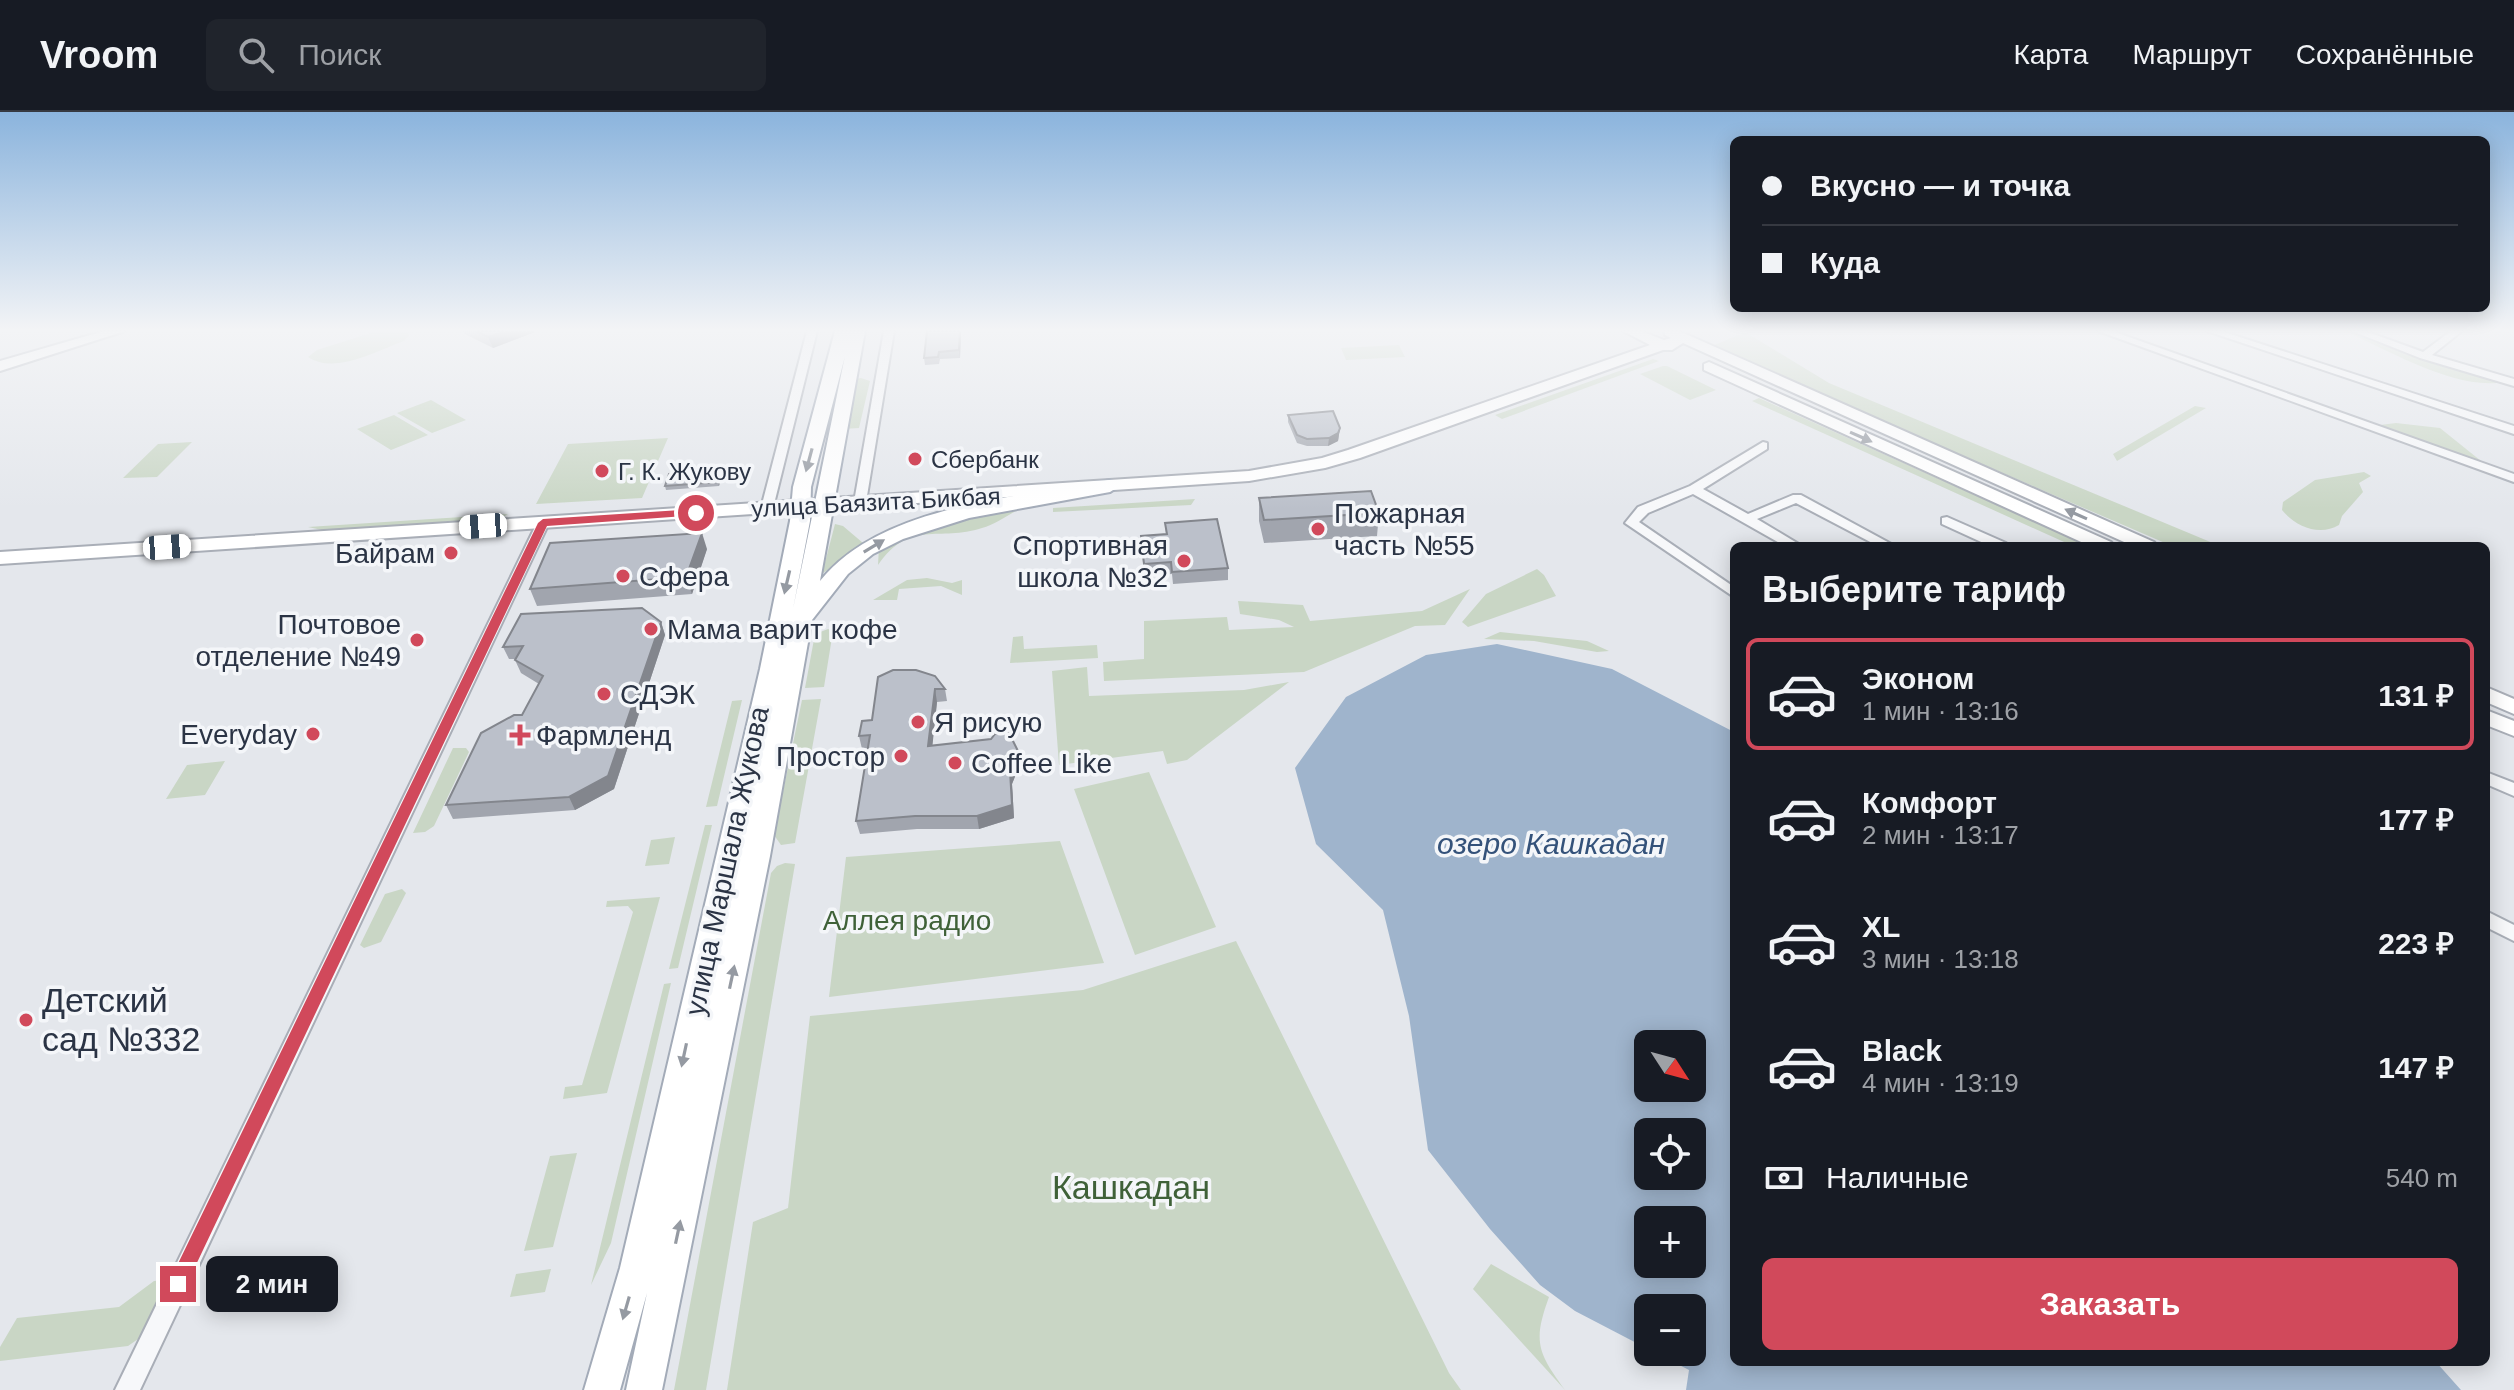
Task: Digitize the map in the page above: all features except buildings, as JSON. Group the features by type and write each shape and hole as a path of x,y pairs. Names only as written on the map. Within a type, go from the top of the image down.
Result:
{"main road":[{"name":"улица Маршала Жукова","path":"644,1390 706,1105 802,622 813,505 802,487 827,391"},
{"name":"улица Маршала Жукова","path":"602,1390 637,1268 771,669 842,391"},
{"name":"улица Баязита Бикбая","path":"0,558 1249,476 1325,463 1525,391"},
{"path":"1780,391 2097,542"},
{"path":"1791,391 2139,542"},
{"path":"802,622 841,568 872,546 900,532 977,510 1047,500 1110,486"},
{"path":"2490,696 2514,707"},
{"path":"2490,719 2514,729"}],"street":[{"path":"767,508 797,391"},
{"path":"860,502 879,391"},
{"path":"2270,391 2514,478"},
{"path":"2394,391 2514,430"},
{"path":"1730,590 1631,523 1643,510 1694,489 1763,446"},
{"path":"1694,489 1788,542"},
{"path":"1747,519 1797,498 1880,542"},
{"path":"1947,521 1992,542"},
{"path":"127,1390 543,523"},
{"path":"2490,779 2514,790"},
{"path":"2490,920 2514,934"}],"green space":[{"path":"852,391 868,391 859,428 843,429"},
{"path":"1564,391 1579,391 1502,419 1495,415"},
{"path":"1672,391 1714,391 1690,400"},
{"path":"1811,391 1847,391 2210,542 2163,542"},
{"path":"1759,398 2079,542 2064,542 1752,401"},
{"path":"431,400 466,420 432,433 397,413"},
{"path":"2195,406 2206,408 2117,461 2113,454"},
{"path":"394,415 428,435 391,450 357,429"},
{"path":"2396,423 2440,428 2486,465 2386,431 2380,425"},
{"path":"668,438 642,498 536,504 568,444"},
{"path":"192,442 157,477 123,478 158,444"},
{"path":"2364,472 2371,476 2359,483 2363,492 2342,516 2339,525 2323,530 2308,528 2282,510 2283,502 2315,480"},
{"path":"1195,499 1191,505 1053,512 1053,508"},
{"path":"1016,511 982,528 914,537 890,551 878,565 879,547 959,519"},
{"path":"508,514 501,518 322,530 308,527"},
{"path":"835,524 843,526 863,543 822,574"},
{"path":"1537,569 1556,596 1468,627 1462,622 1486,594"},
{"path":"927,578 952,583 962,580 962,595 941,586 899,589 897,600 873,600 907,580"},
{"path":"1470,589 1445,625 1415,626 1304,672 1104,681 1103,662 1144,659 1144,621 1227,617 1229,630 1294,627 1279,620 1240,614 1238,601 1303,605 1310,621 1422,611"},
{"path":"828,629 833,631 824,687 805,688 815,634"},
{"path":"1500,632 1587,641 1609,651 1597,652 1534,641 1484,639"},
{"path":"1023,636 1024,649 1097,645 1098,658 1010,663 1013,637"},
{"path":"1087,667 1089,696 1244,690 1289,682 1187,760 1167,764 1163,751 1059,765 1052,671"},
{"path":"821,699 795,843 781,845 774,835 802,700"},
{"path":"742,700 717,806 706,807 732,701"},
{"path":"453,748 466,748 469,752 434,826 425,832 413,833"},
{"path":"225,761 205,795 166,799 187,765"},
{"path":"1149,772 1216,927 1135,955 1074,789"},
{"path":"705,825 712,825 678,968 669,969"},
{"path":"675,837 669,864 645,866 651,840"},
{"name":"Аллея радио","path":"1060,841 1104,963 829,997 846,857"},
{"path":"785,863 795,864 706,1390 674,1390 771,873"},
{"path":"402,889 406,893 381,942 364,948 360,945 385,894"},
{"path":"660,897 607,1093 563,1099 565,1087 582,1085 633,912 628,906 606,907 607,901"},
{"name":"Кашкадан","path":"1236,941 1449,1373 1461,1390 727,1390 753,1222 788,1208 810,1016 1083,990"},
{"path":"671,983 611,1243 591,1285 664,984"},
{"path":"577,1153 553,1247 524,1251 550,1156"},
{"path":"1491,1264 1549,1297 1541,1325 1540,1346 1548,1366 1565,1390 1473,1289"},
{"path":"551,1269 545,1292 510,1297 516,1274"},
{"path":"164,1280 169,1284 141,1337 128,1346 0,1361 0,1347 17,1318 119,1307 154,1281"}],"water":[{"name":"озеро Кашкадан","path":"1497,644 1612,669 1730,730 1730,1366 2440,1366 2461,1390 1686,1390 1689,1370 1681,1366 1706,1366 1706,1294 1634,1294 1634,1342 1575,1311 1540,1285 1490,1229 1428,1150 1409,1016 1383,910 1316,844 1295,768 1346,697 1426,655"}],"place":[{"name":"Сбербанк","path":"915,459"},
{"name":"Г. К. Жукову","path":"602,471"},
{"name":"Пожарная часть №55","path":"1318,529"},
{"name":"Байрам","path":"451,553"},
{"name":"Спортивная школа №32","path":"1184,561"},
{"name":"Сфера","path":"623,576"},
{"name":"Мама варит кофе","path":"651,629"},
{"name":"Почтовое отделение №49","path":"417,640"},
{"name":"СДЭК","path":"604,694"},
{"name":"Я рисую","path":"918,722"},
{"name":"Everyday","path":"313,734"},
{"name":"Фармленд","path":"520,735"},
{"name":"Простор","path":"901,756"},
{"name":"Coffee Like","path":"955,763"},
{"name":"Детский сад №332","path":"26,1020"}],"route":[{"path":"178,1284 543,523 696,513"}]}
